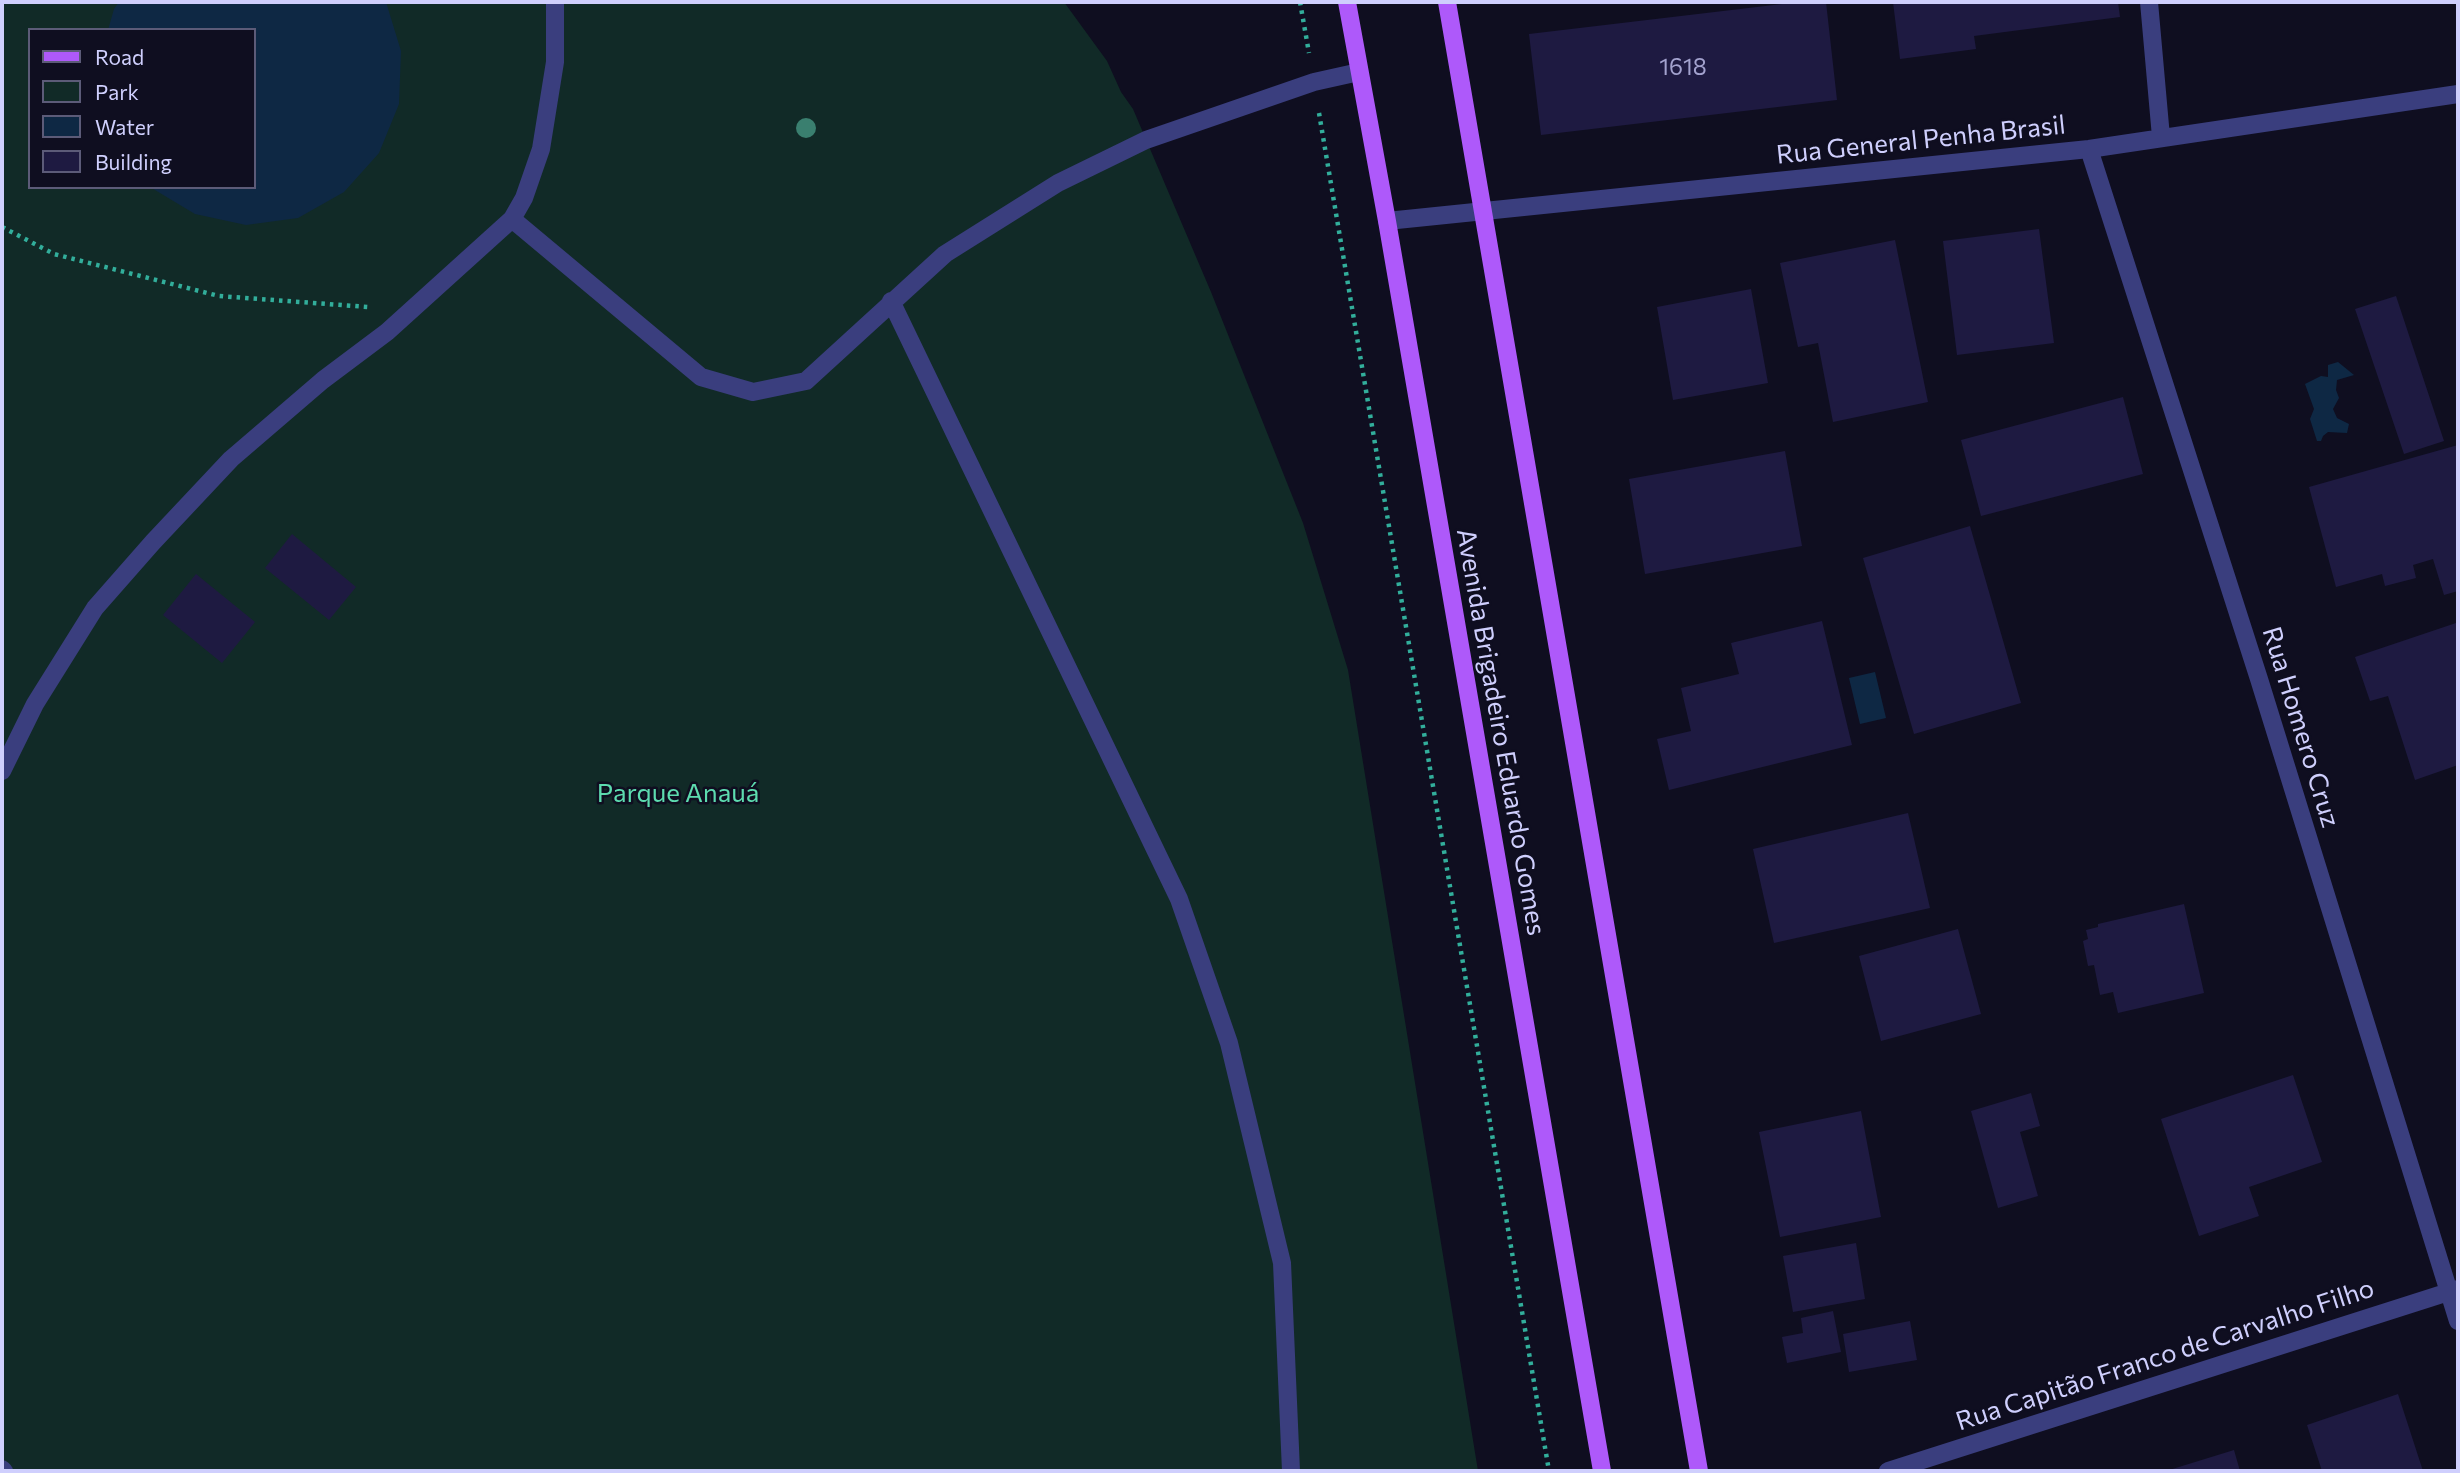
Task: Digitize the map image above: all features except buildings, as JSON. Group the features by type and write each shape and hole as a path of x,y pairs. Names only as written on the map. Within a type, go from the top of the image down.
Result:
{"main road":[{"name":"Avenida Brigadeiro Eduardo Gomes","path":"1347,2 1602,1471"},
{"path":"1447,2 1699,1471"}],"street":[{"path":"2,771 35,704 95,608 145,551 231,459 323,380 407,314 512,219 524,198 541,149 555,62 555,2"},
{"path":"2149,2 2161,137"},
{"path":"512,219 701,377 754,393 806,381 945,254 1058,183 1146,140 1314,82 1359,72"},
{"name":"Rua General Penha Brasil","path":"1387,221 2089,149 2458,94"},
{"name":"Rua Homero Cruz","path":"2089,149 2454,1291 2458,1321"},
{"path":"891,301 1179,899 1229,1042 1282,1263 1292,1471"},
{"name":"Rua Capitão Franco de Carvalho Filho","path":"1888,1471 2454,1291"}],"path":[{"path":"1300,2 1549,1471"},
{"path":"2,227 54,254 219,296 386,308 407,314"}],"green space":[{"name":"Parque Anauá","path":"2,2 1064,2 1107,61 1121,92 1133,109 1211,292 1303,523 1348,670 1478,1471 2,1471"}],"water":[{"path":"119,2 386,2 401,51 399,104 379,153 344,192 298,218 246,225 195,214 153,189 256,189 256,28 109,28"},
{"path":"2338,362 2354,375 2337,380 2339,398 2333,409 2337,418 2349,424 2347,433 2328,432 2321,441 2317,441 2310,419 2314,409 2305,384 2321,376 2328,377 2328,365"},
{"path":"1875,672 1886,718 1860,724 1849,678"}]}
